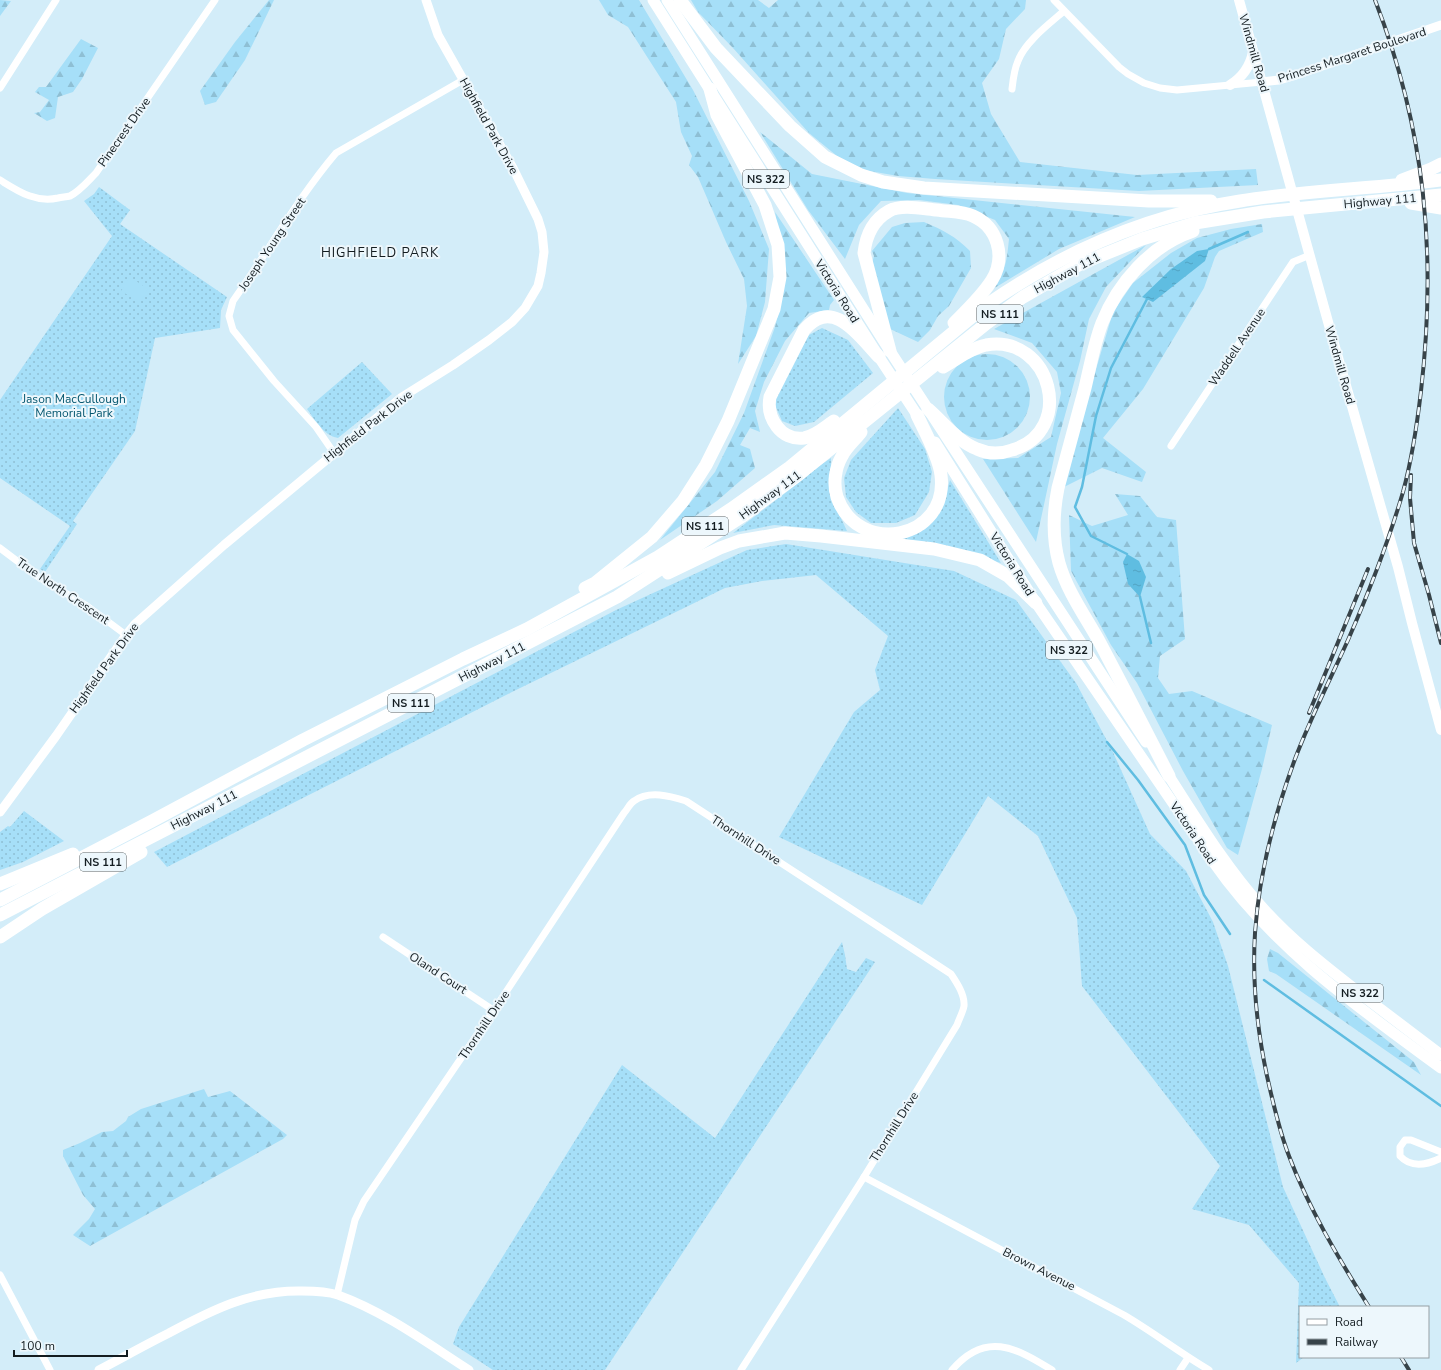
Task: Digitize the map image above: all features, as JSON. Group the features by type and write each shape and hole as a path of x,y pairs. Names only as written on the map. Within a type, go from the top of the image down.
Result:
{"highway":[{"path":"680,0 716,48 790,126 825,157 861,175 884,182 924,188 1149,201 1239,201"},
{"path":"527,629 541,615 594,583 652,537 683,501 706,465 728,421 774,309 780,277 778,245 765,205 717,116 710,90"},
{"name":"Highway 111","path":"0,900 303,740 463,659 527,629 658,557 700,530 790,467 985,306 1004,293 1069,256 1150,222 1196,210 1260,198 1386,186 1436,174"},
{"name":"Highway 111","path":"0,915 617,596 744,515 802,472 987,323 1023,297 1080,264 1142,239 1195,223 1264,212 1441,195"},
{"path":"1390,200 1438,207"},
{"path":"884,354 864,253 865,244 872,225 878,218 890,210 898,208 927,209 972,215 984,222 994,234 999,253 998,267 987,287 965,312 926,351 917,363"},
{"path":"1169,776 1139,717 1068,586 1055,543 1054,507 1102,324 1114,298 1125,281 1165,244 1185,234 1240,215"},
{"path":"869,403 845,414 817,433 804,438 787,435 776,426 770,416 768,404 786,362 804,330 817,318 834,318 845,322 884,354"},
{"path":"907,387 974,349 985,345 996,344 1022,350 1035,361 1044,376 1049,392 1049,410 1047,419 1042,429 1034,438 1018,449 999,453 989,452 969,445 923,412"},
{"path":"887,403 842,455 838,463 835,478 836,494 845,512 860,526 870,531 889,534 908,532 924,523 935,509 941,489 940,467 923,412"},
{"path":"617,596 720,548 739,541 785,533 934,549 980,560 1008,576 1036,603"},
{"path":"0,937 42,909 140,852 205,810"},
{"path":"0,884 152,821"}],"main road":[{"name":"Victoria Road","path":"653,0 710,90 884,354 1228,865 1252,896 1299,944 1337,976 1441,1055"},
{"name":"Victoria Road","path":"667,0 884,354"},
{"name":"Windmill Road","path":"1239,0 1398,567 1441,730"},
{"path":"1230,85 1246,71 1252,60 1253,50"},
{"name":"Victoria Road","path":"923,412 1036,603 1225,880 1252,912 1280,941 1344,995 1441,1068"}],"street":[{"path":"0,88 56,0"},
{"name":"Pinecrest Drive","path":"0,180 20,193 36,198 52,199 69,196 80,189 96,173 215,0"},
{"name":"Highfield Park Drive","path":"0,812 52,742 126,635 140,619 224,545 402,397 452,365 512,322 525,308 538,286 544,252 542,232 538,219 513,168 438,35 426,0"},
{"path":"1054,0 1120,67 1128,74 1144,83 1160,88 1177,90 1262,82"},
{"path":"1012,89 1018,60 1030,42 1042,29 1064,11"},
{"name":"Princess Margaret Boulevard","path":"1262,82 1279,80 1293,76 1441,25"},
{"name":"Joseph Young Street","path":"334,453 316,427 274,381 236,334 230,321 231,306 304,196 336,153 463,80"},
{"name":"Waddell Avenue","path":"1171,446 1293,262 1310,255"},
{"name":"True North Crescent","path":"0,548 37,576 87,606 126,635"},
{"name":"Thornhill Drive","path":"337,1295 356,1220 364,1201 618,822 634,801 647,796 663,794 686,801 951,974 958,983 964,1007 957,1025 864,1177 741,1370"},
{"name":"Oland Court","path":"383,937 493,1010"},
{"path":"1441,1152 1411,1140 1405,1140 1400,1147 1400,1156 1405,1161 1413,1164 1426,1164 1441,1158"},
{"name":"Brown Avenue","path":"864,1177 1112,1308 1140,1324 1188,1358 1209,1370"},
{"path":"0,1275 50,1370"},
{"path":"99,1370 201,1315 219,1307 244,1298 286,1291 322,1291 337,1295 380,1314 469,1370"},
{"path":"952,1370 960,1360 977,1349 998,1346 1014,1349 1031,1356 1052,1370"},
{"path":"1180,1370 1188,1358"}],"green space":[{"path":"0,0 11,1 0,16"},
{"path":"269,0 274,0 245,60 216,102 205,105 200,91 235,42"},
{"path":"599,0 639,0 693,90 749,201 769,249 765,302 756,336 738,364 747,306 744,279 698,177 689,165 692,156 681,132 676,102 628,27 608,15"},
{"path":"691,0 758,0 769,8 778,0 1026,0 1025,9 1006,29 999,59 982,83 991,114 1020,162 1137,175 1256,169 1258,185 1139,191 935,179 898,176 864,170 837,156 809,133 733,48 698,12"},
{"path":"81,39 98,48 82,79 73,92 58,97 55,118 47,121 34,113 40,112 49,100 35,92 39,87 46,87"},
{"path":"760,132 812,174 907,193 1135,217 1059,249 988,292 1004,268 1009,239 995,220 958,205 919,200 881,201 859,225 845,259 808,210"},
{"name":"Jason MacCullough Memorial Park","path":"99,187 130,210 120,224 227,297 221,310 220,328 155,338 135,431 73,521 77,524 45,572 40,569 70,526 0,478 0,400 112,236 84,201 94,194"},
{"path":"775,212 834,300 830,305 829,310 809,313 785,341 764,382 755,411 760,432 750,428 740,445 750,449 755,468 717,501 660,540 715,472 744,413 775,327 781,303 784,262"},
{"path":"924,222 948,234 970,251 971,268 949,306 938,316 930,330 918,342 888,328 872,263 874,256 872,251 892,227 905,223"},
{"path":"1262,224 1263,232 1219,251 1215,257 1204,288 1143,389 1103,438 1146,472 1142,482 1102,468 1064,487 1078,430 1113,312 1133,283 1171,253 1197,238 1231,229"},
{"path":"1146,245 1106,287 1089,319 1080,361 1057,444 1036,542 983,459 1018,458 1051,437 1061,393 1057,372 1032,343 994,329"},
{"path":"130,277 148,289 140,302 121,291"},
{"path":"822,328 848,340 873,373 814,422 795,426 782,421 775,405 777,390 809,335"},
{"path":"979,354 995,354 1004,357 1018,366 1027,380 1030,389 1030,405 1027,414 1018,428 1004,437 995,440 979,440 963,433 956,428 951,421 944,405 944,389 951,373 956,366 963,361"},
{"path":"362,362 392,394 338,438 324,431 307,409"},
{"path":"898,408 925,449 932,472 929,492 915,515 896,523 871,523 856,512 846,497 844,478 851,460"},
{"path":"831,458 831,497 847,531 774,525 733,533 801,481 813,470"},
{"path":"950,480 1001,563 951,549 900,540 925,529 942,506"},
{"path":"1115,494 1140,496 1157,517 1176,520 1185,639 1160,656 1158,678 1169,694 1192,691 1272,725 1262,769 1238,855 1227,848 1183,771 1137,683 1111,645 1071,571 1069,515 1092,526 1128,515"},
{"path":"786,544 954,571 1016,600 1076,683 1112,750 1150,834 1186,871 1213,922 1228,966 1283,1187 1339,1306 1299,1306 1299,1358 1303,1358 1296,1363 1299,1283 1249,1225 1192,1209 1220,1166 1082,986 1077,918 1038,836 988,796 922,905 779,837 854,712 880,690 875,670 888,636 816,575 762,581 725,588 514,691 167,867 154,852 616,610 747,550"},
{"path":"24,811 64,841 23,862 0,870 0,832 8,826 10,827"},
{"path":"842,942 847,969 856,972 866,958 875,962 605,1370 493,1370 453,1344 459,1327 622,1065 715,1138"},
{"path":"1270,949 1278,953 1414,1062 1421,1075 1276,974 1269,971 1267,959"},
{"path":"204,1089 208,1097 230,1091 287,1135 283,1139 90,1246 73,1235 89,1219 95,1209 83,1195 63,1156 63,1150 102,1132 113,1131 126,1121 128,1117 141,1109"}],"water":[{"path":"1209,249 1205,261 1153,302 1142,297 1171,269 1197,251"},
{"path":"1127,554 1139,561 1146,577 1140,597 1128,584 1123,562"}],"waterway":[{"path":"1209,249 1248,232"},
{"path":"1127,554 1091,536 1075,507 1082,487 1096,416 1111,368 1147,299"},
{"path":"1140,597 1151,643"},
{"path":"1107,742 1138,780 1185,845 1204,895 1230,934"},
{"path":"1264,980 1441,1106"}],"railway":[{"path":"1368,1306 1315,1214 1297,1176 1282,1136 1269,1086 1260,1041 1256,1005 1254,951 1260,889 1269,844 1281,801 1301,744 1356,622 1385,549 1403,492 1409,467 1421,391 1426,340 1428,290 1427,241 1423,192 1416,144 1406,96 1392,48 1375,0"},
{"path":"1411,475 1410,498 1414,543 1441,643"},
{"path":"1309,713 1368,569"},
{"path":"1402,1358 1409,1370"}],"district":[{"name":"HIGHFIELD PARK","path":"380,253"}]}
